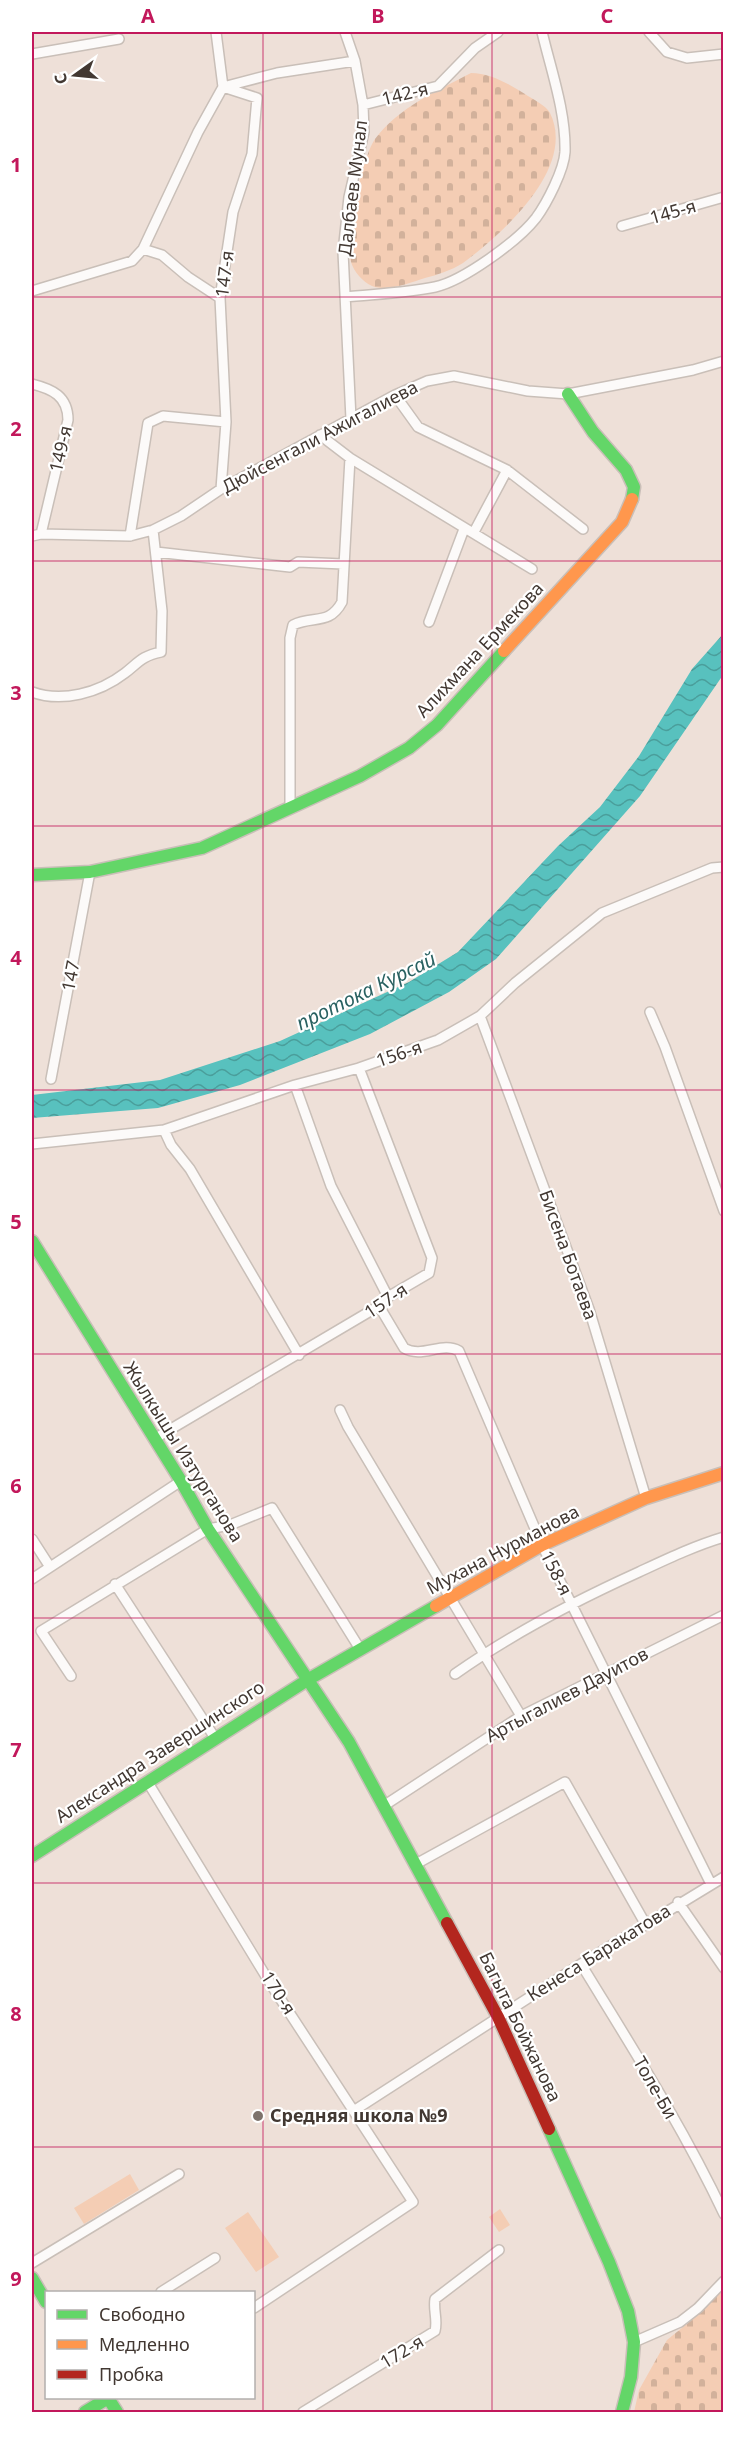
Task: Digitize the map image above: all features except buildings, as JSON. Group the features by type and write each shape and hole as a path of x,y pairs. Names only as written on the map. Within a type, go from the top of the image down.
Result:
{"street":[{"path":"32,291 132,261 144,249 198,132 223,87 216,32"},
{"name":"Далбаев Мунал","path":"345,32 355,61 363,105 364,132 349,197 343,252 351,418"},
{"name":"142-я","path":"363,105 438,86 475,48 498,32"},
{"path":"345,297 437,286 469,272 505,247 535,218 554,188 565,154 563,124 542,32"},
{"path":"650,32 667,52 687,58 723,54"},
{"path":"32,54 119,39"},
{"path":"223,87 277,73 355,61"},
{"name":"147-я","path":"220,489 225,422 220,298 233,212 252,154 257,98 223,87"},
{"name":"145-я","path":"622,226 723,197"},
{"path":"144,249 162,255 188,277 220,298"},
{"name":"Дюйсенгали Ажигалиева","path":"36,535 130,536 153,530 182,516 220,489 395,395 427,381 454,376 528,392 568,394 693,370 723,361"},
{"name":"149-я","path":"32,384 52,389 65,403 68,410 68,420 36,535"},
{"name":"Алихмана Ермекова","path":"32,875 90,872 202,848 382,764 409,748 437,725 622,522 630,509 634,488 628,472 618,458 603,444 568,394"},
{"path":"395,395 418,427 507,470 583,530"},
{"path":"130,536 148,423 163,416 225,422"},
{"path":"320,435 350,458 532,569"},
{"path":"290,808 290,638 293,625 329,617 342,602 350,458"},
{"path":"474,532 507,470"},
{"path":"429,622 464,529"},
{"path":"32,692 45,697 69,697 99,688 124,674 144,656 160,652 162,611 153,530"},
{"path":"156,552 290,567 298,562 344,564"},
{"name":"156-я","path":"32,1144 164,1130 295,1085 360,1068 438,1041 480,1016 515,983 602,913 712,868 723,867"},
{"name":"147","path":"51,1079 90,872"},
{"path":"650,1012 665,1047 723,1211"},
{"name":"Бисена Ботаева","path":"480,1016 589,1309 646,1498"},
{"name":"157-я","path":"154,1439 300,1355 380,1306 388,1297 429,1274 432,1258 360,1068"},
{"path":"295,1085 331,1186 388,1297"},
{"path":"164,1130 171,1145 190,1169 300,1355"},
{"name":"Жылкышы Изтурганова","path":"32,1241 181,1481 208,1529 309,1679"},
{"name":"158-я","path":"380,1306 404,1348 411,1352 449,1347 459,1351 542,1545 711,1884"},
{"path":"340,1410 521,1716"},
{"name":"Мухана Нурманова","path":"309,1679 542,1545 646,1498 723,1473"},
{"path":"32,1579 181,1481"},
{"path":"71,1676 41,1631 208,1529 230,1525 272,1508 360,1649"},
{"path":"455,1674 484,1653 571,1602 723,1537"},
{"path":"32,1539 50,1567"},
{"path":"115,1584 215,1738"},
{"name":"Артыгалиев Дауитов","path":"385,1805 521,1716 723,1615"},
{"name":"Александра Завершинского","path":"32,1856 309,1679"},
{"name":"Багыта Бойжанова","path":"309,1679 385,1805 498,2017 609,2262 628,2311 634,2342 631,2377 622,2412"},
{"name":"170-я","path":"147,1781 270,1983 413,2202 255,2307"},
{"path":"416,1864 565,1782 646,1925"},
{"name":"Кенеса Баракатова","path":"355,2110 581,1964 646,1925 678,1902 723,1877"},
{"path":"678,1902 723,1968"},
{"name":"Толе-Би","path":"581,1964 651,2079 710,2185 723,2214"},
{"path":"32,2263 179,2174"},
{"name":"172-я","path":"303,2412 435,2331 437,2323 435,2299 499,2250"},
{"path":"163,2291 215,2258"},
{"path":"32,2278 45,2299"},
{"path":"634,2342 680,2322 698,2308 723,2281"},
{"path":"85,2412 106,2399"},
{"path":"109,2399 117,2412"}],"green space":[{"path":"471,73 492,77 506,83 548,110 556,134 553,156 545,177 515,217 463,263 444,272 398,286 378,288 372,286 354,269 349,251 356,199 370,149 375,139 395,118 432,93"},
{"path":"130,2174 139,2190 84,2224 74,2208"},
{"path":"500,2209 510,2225 499,2232 489,2217"},
{"path":"248,2212 279,2257 256,2272 225,2228"},
{"path":"723,2285 723,2412 634,2412 639,2390 667,2340 693,2319"}],"water":[{"path":"723,634 723,675 640,796 496,959 449,992 370,1034 240,1085 158,1108 32,1118 32,1095 160,1080 280,1041 409,982 458,952 558,846 600,807 639,756 692,669"}],"traffic: fast":[{"path":"568,394 593,432 626,470 634,487 632,499"},
{"path":"32,875 90,872 202,848 360,776 409,748 437,725 504,651"},
{"path":"32,1241 181,1481 208,1529 349,1742 447,1923"},
{"path":"32,1856 309,1679 436,1606"},
{"path":"549,2129 609,2262 628,2311 634,2342 631,2377 622,2412"},
{"path":"32,2278 45,2300"},
{"path":"85,2412 106,2399"},
{"path":"109,2399 117,2412"}],"traffic: slow":[{"path":"504,651 622,522 632,499"},
{"path":"436,1606 542,1545 646,1498 724,1473"}],"traffic: jam":[{"path":"447,1923 498,2017 549,2129"}],"place":[{"name":"Средняя школа №9","path":"258,2116"}],"water label":[{"name":"протока Курсай","path":"366,991"}]}
